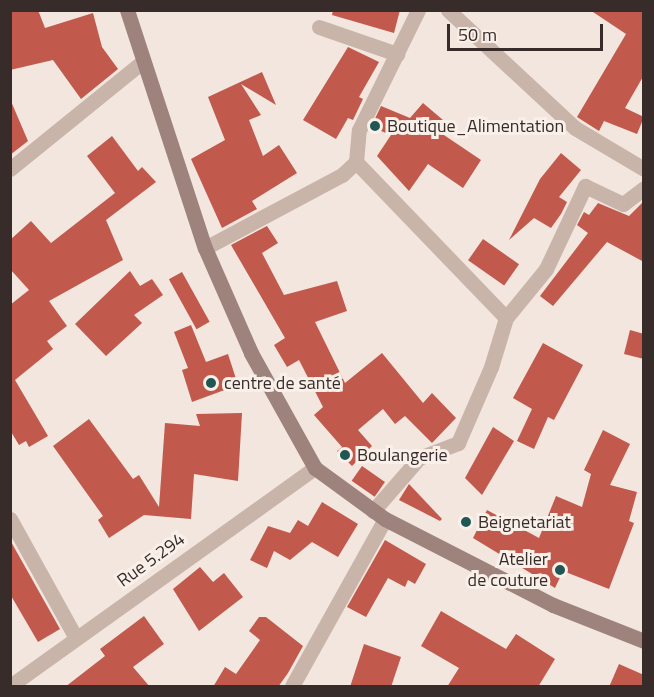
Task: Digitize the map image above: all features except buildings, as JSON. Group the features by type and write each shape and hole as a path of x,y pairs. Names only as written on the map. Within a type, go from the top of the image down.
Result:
{"street":[{"path":"127,10 142,62 206,248 251,353 315,468 379,515 553,605 644,641"},
{"path":"206,248 342,175 356,162 359,130 418,10"},
{"path":"448,10 575,128 644,169"},
{"path":"319,27 397,54"},
{"path":"10,169 142,62"},
{"path":"356,162 506,318"},
{"path":"292,687 379,515 419,458 458,443 491,367 506,318 546,269 585,186 623,204 644,188"},
{"name":"Rue 5.294","path":"10,686 315,468"},
{"path":"10,519 76,638"}],"place":[{"name":"Boutique_Alimentation","path":"375,126"},
{"name":"centre de santé","path":"211,383"},
{"name":"Boulangerie","path":"345,455"},
{"name":"Beignetariat","path":"466,522"},
{"name":"Atelier de couture","path":"560,570"}]}
